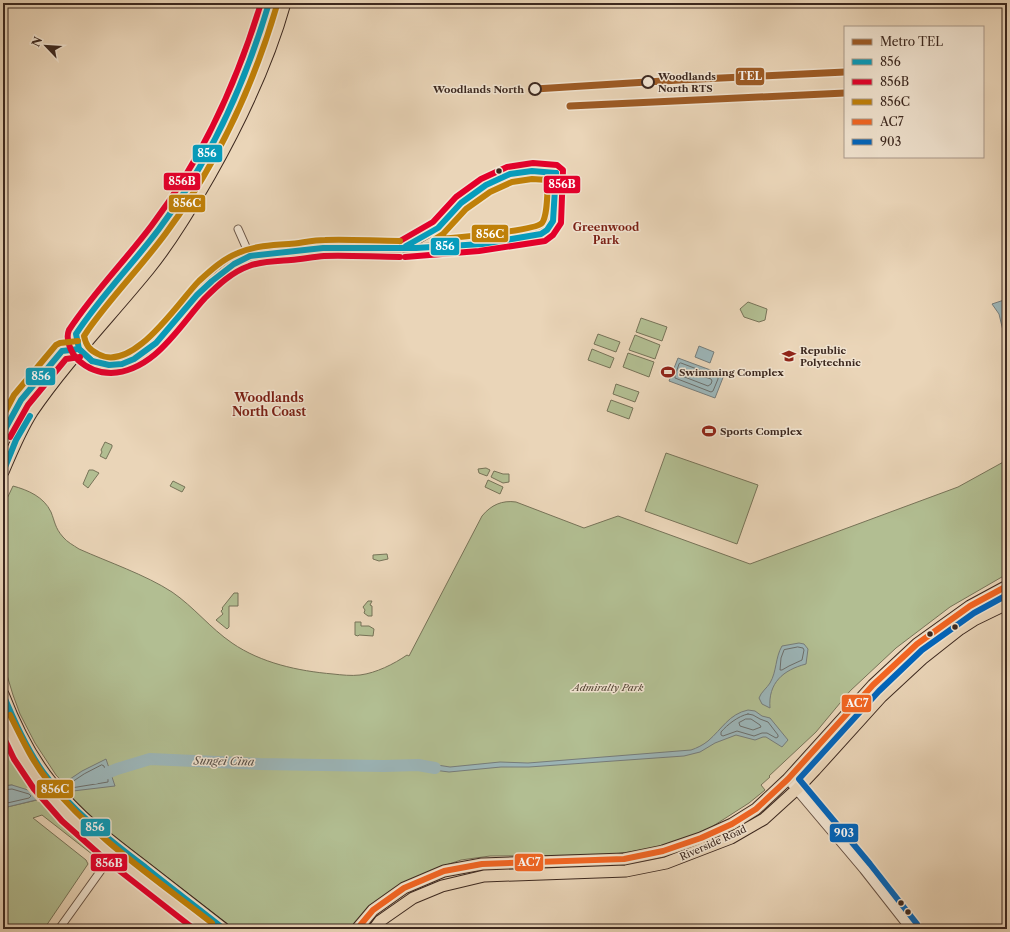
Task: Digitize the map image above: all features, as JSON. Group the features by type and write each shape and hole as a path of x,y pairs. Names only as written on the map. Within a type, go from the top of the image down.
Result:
{"main road":[{"path":"3,433 21,400 76,334 99,301 159,228 201,165 220,130 248,66 269,3"},
{"path":"3,472 16,440 32,412 79,349 148,270 171,240 189,212 235,130 256,86 277,30 285,3"},
{"path":"76,334 79,349 88,357"},
{"path":"62,351 79,349"},
{"path":"70,362 82,357 88,357"},
{"name":"Riverside Road","path":"357,929 374,910 404,888 444,871 482,864 624,859 664,852 702,838 732,824 756,809 788,779 873,685 917,644 970,606 1007,586"},
{"name":"Riverside Road","path":"374,929 380,921 413,898 442,886 484,876 626,871 666,864 707,848 749,828 764,819 815,770 881,697 922,659 960,629 974,620 1007,604"},
{"path":"3,694 8,708 52,798 67,815 112,855 207,929"},
{"path":"3,718 21,755 46,784 63,796 90,823 117,846 224,929"}],"street":[{"path":"88,357 96,363 109,365 122,364 134,359 156,343 197,295 212,281 234,264 250,256 323,248 402,249 482,244 541,234 547,230 553,221 556,173 532,171 510,174 486,185 462,203 438,228 402,249"},
{"path":"238,229 250,256"},
{"path":"788,779 864,869 911,929"},
{"path":"59,929 112,855"}],"green space":[{"path":"748,302 767,309 765,320 759,322 744,317 740,309"},
{"path":"641,318 667,327 662,341 636,332"},
{"path":"598,334 620,342 616,352 594,344"},
{"path":"635,335 660,345 655,359 629,350"},
{"path":"592,349 614,358 610,368 588,360"},
{"path":"628,353 654,362 649,377 623,367"},
{"path":"616,384 639,392 635,402 613,394"},
{"path":"611,400 633,408 629,419 607,411"},
{"path":"105,442 112,445 106,459 100,456"},
{"path":"666,453 758,485 737,544 645,511"},
{"name":"Admiralty Park","path":"1007,460 1007,574 950,607 896,648 850,691 816,732 769,776 770,777 761,785 765,790 749,803 710,828 655,848 609,855 490,856 461,860 421,875 372,906 349,929 234,929 96,822 68,795 72,792 56,775 35,743 20,714 3,662 3,507 13,486 30,492 44,502 51,512 58,531 70,543 79,549 151,580 172,592 188,604 216,631 243,650 267,661 307,671 343,675 360,675 391,665 407,655 409,656 482,516 497,504 516,502 584,528 618,516 750,564 958,487"},
{"path":"486,468 490,470 487,476 479,473 478,469"},
{"path":"89,470 99,473 88,488 83,484"},
{"path":"494,471 509,474 509,482 503,483 491,477"},
{"path":"488,480 503,487 500,494 485,487"},
{"path":"173,481 185,487 182,492 170,486"},
{"path":"387,554 388,559 379,561 373,559 373,555"},
{"path":"234,593 238,593 238,606 229,606 229,627 227,629 216,620 223,614 221,611 223,609 222,608"},
{"path":"368,601 372,601 370,605 372,606 372,616 368,616 364,613 365,610 363,607"},
{"path":"355,622 361,622 361,626 369,626 374,629 373,636 355,635"},
{"path":"3,731 17,757 64,818 99,850 102,857 97,858 42,815 33,818 86,860 88,864 44,929 3,929 3,808 37,800 12,785 3,786"}],"water":[{"path":"1007,299 1007,358 1005,339 999,314 992,304"},
{"path":"699,346 714,352 710,363 695,357"},
{"path":"678,358 724,375 715,398 669,381"},
{"path":"799,643 804,644 808,649 806,664 790,670 774,685 770,699 770,708 762,704 759,698 770,683 782,646"},
{"path":"748,710 755,711 762,716 770,718 788,740 782,747 766,737 755,740 736,735 715,743 700,752 684,756 529,767 501,767 449,772 418,768 418,762 450,767 500,762 528,763 691,750 708,741 731,718"},
{"path":"106,759 115,786 73,791 3,808 3,786 12,785 28,790 67,781 82,771"}],"pier":[{"path":"61,781 73,793 38,802 26,788"}],"waterway":[{"name":"Sungei Cina","path":"95,778 117,769 150,759 260,764 384,766 418,765 435,768"}],"metro line":[{"name":"TEL","path":"535,89 844,72"},
{"name":"TEL","path":"570,106 844,93"}],"transit line":[{"name":"856B","path":"261,3 241,62 202,147 187,174 152,225 69,330 68,342 73,354 86,366 93,370 102,372 111,373 127,370 141,364 165,345 205,298 220,284 231,275 254,264 324,256 400,257"},
{"name":"856","path":"269,3 249,63 210,149 177,203 159,229 76,334 79,349 92,361 109,365 122,364 134,359 156,343 197,295 212,281 234,264 250,256 323,248 416,248 482,244 541,234 547,230 553,221 556,173"},
{"name":"856C","path":"277,5 257,66 232,124 217,152 201,180 166,233 88,330 84,336 87,345 98,354 112,357 126,354 140,345 154,332 199,281 217,265 233,255 250,249 263,246 294,244 320,240 400,241"},
{"name":"856B","path":"400,241 433,222 456,197 481,179 507,167 533,163 557,165 563,170 561,223 553,235 545,241 479,251 405,257"},
{"name":"856","path":"406,246 438,228 461,203 486,185 510,174 532,171 556,173"},
{"name":"856C","path":"532,179 548,180 546,209 542,223 525,229 474,236 435,239 443,234 466,209 490,192 512,182 532,179"},
{"name":"856C","path":"3,416 14,395 56,345 60,343 78,341"},
{"name":"856","path":"3,433 21,400 62,351 79,349 92,361"},
{"name":"856B","path":"10,437 28,405 66,359 80,357"},
{"name":"856","path":"3,472 16,440 30,416"},
{"name":"AC7","path":"357,929 373,910 404,888 444,871 482,864 624,859 663,851 701,838 732,824 756,809 788,779 873,685 917,644 970,606 1007,586"},
{"name":"903","path":"917,924 870,864 799,779 879,691 922,650 974,613 1007,595"},
{"name":"856","path":"3,694 31,753 43,772 66,799 117,846 224,929"},
{"name":"856C","path":"10,715 27,749 48,781 85,821 147,874 212,923"},
{"name":"856B","path":"3,736 14,759 34,789 62,821 107,861 194,929"}],"place":[{"name":"Woodlands North RTS","path":"648,82"},
{"name":"Woodlands North","path":"535,89"},
{"name":"Republic Polytechnic","path":"789,356"},
{"name":"Swimming Complex","path":"668,372"},
{"name":"Sports Complex","path":"709,431"}],"district":[{"name":"Greenwood Park","path":"606,233"},
{"name":"Woodlands North Coast","path":"269,404"}]}
